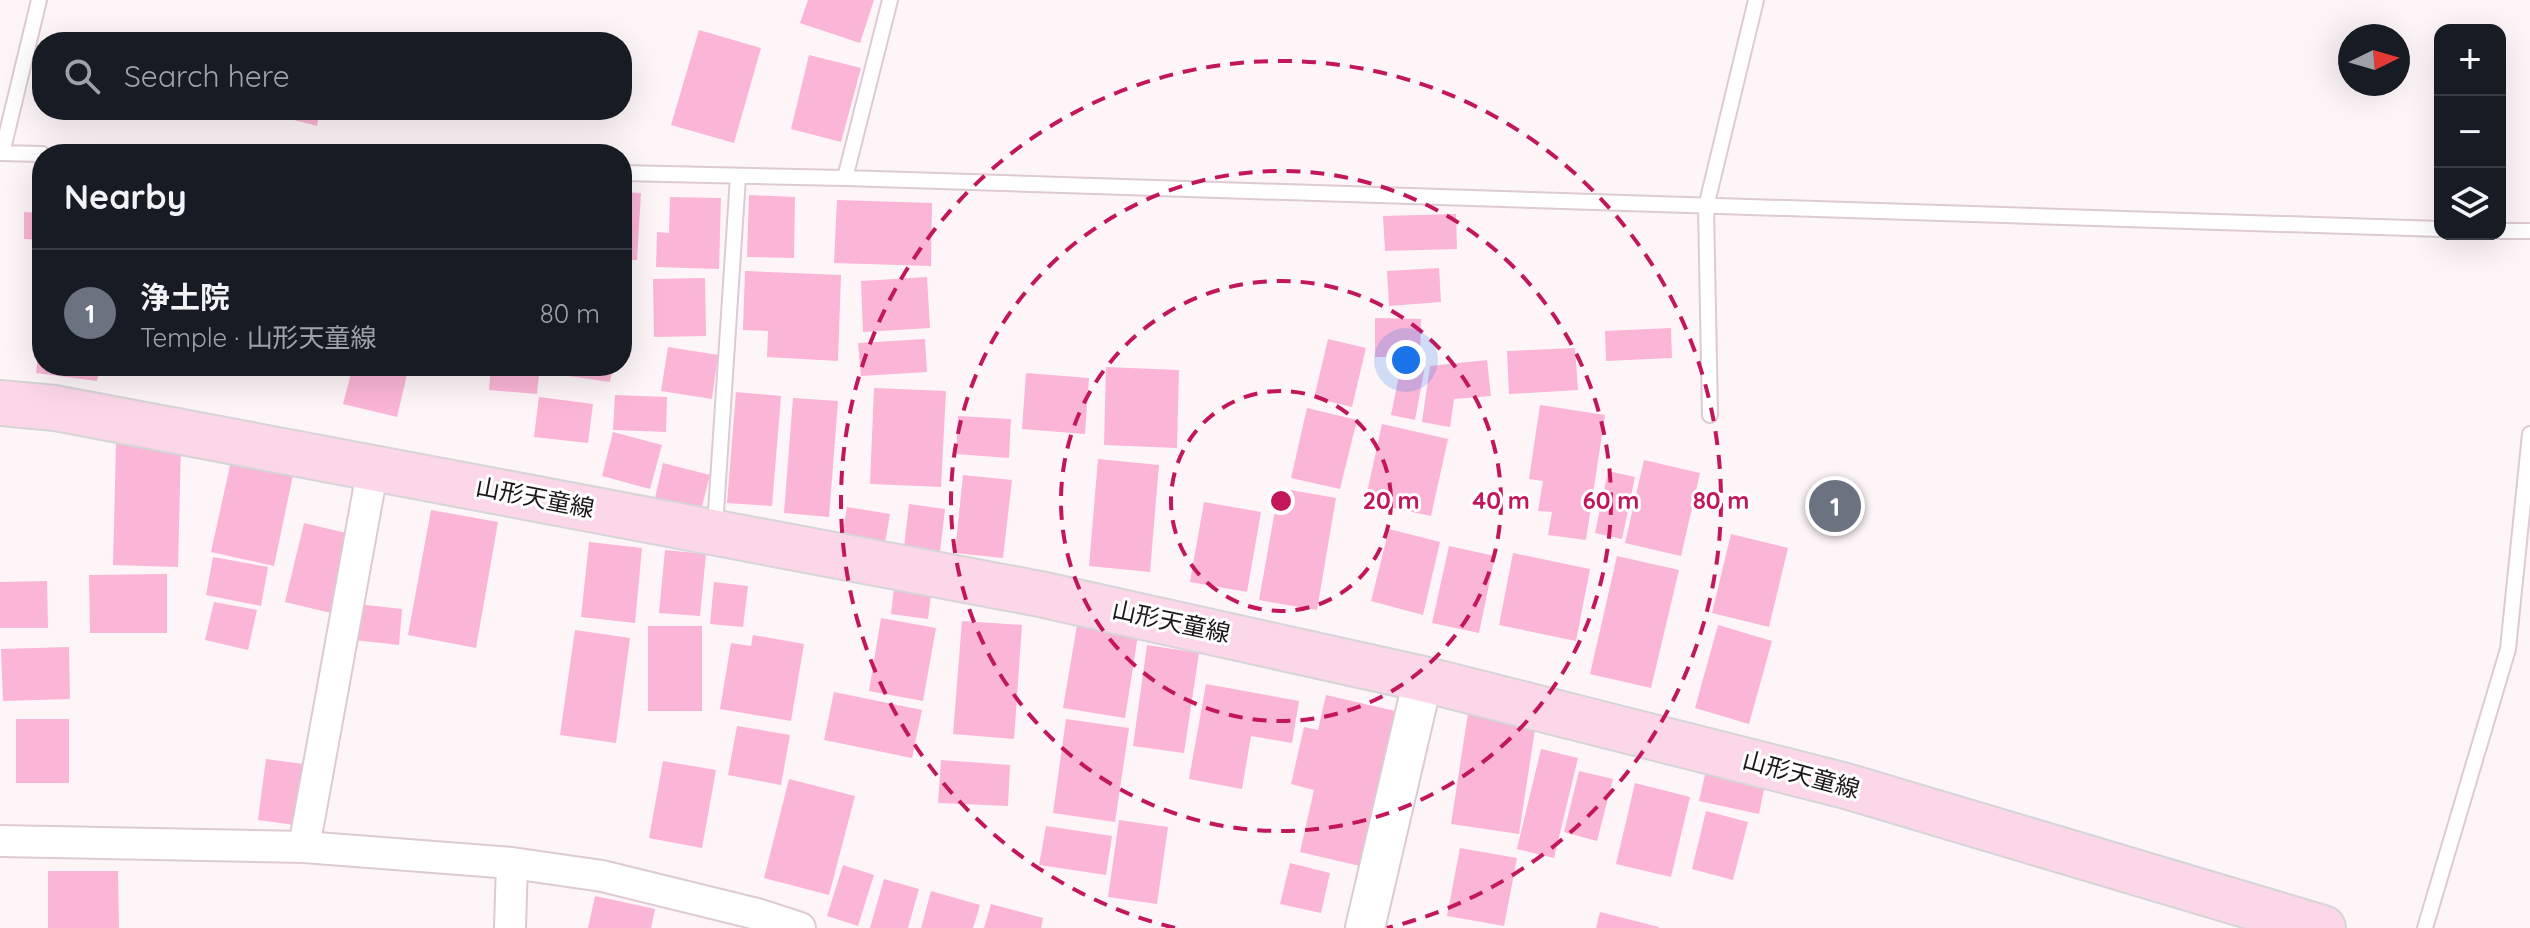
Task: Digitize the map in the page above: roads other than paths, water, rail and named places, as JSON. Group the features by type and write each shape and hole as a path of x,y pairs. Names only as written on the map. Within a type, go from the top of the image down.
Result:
{"main road":[{"name":"山形天童線","path":"0,403 55,408 1040,594 1423,679 1846,786 2240,916 2323,928"}],"street":[{"path":"304,847 373,467"},
{"path":"1365,928 1423,679"},
{"path":"0,841 304,847 512,863 602,876 757,914 800,928"},
{"path":"510,928 512,863"}],"lane":[{"path":"32,154 1,153 39,0"},
{"path":"845,178 890,0"},
{"path":"1710,415 1706,207 1756,0"},
{"path":"632,173 2434,229"},
{"path":"714,533 738,177"},
{"path":"2506,231 2530,231"},
{"path":"2425,928 2508,649 2530,434"}],"place":[{"name":"浄土院","path":"1835,506"}]}
